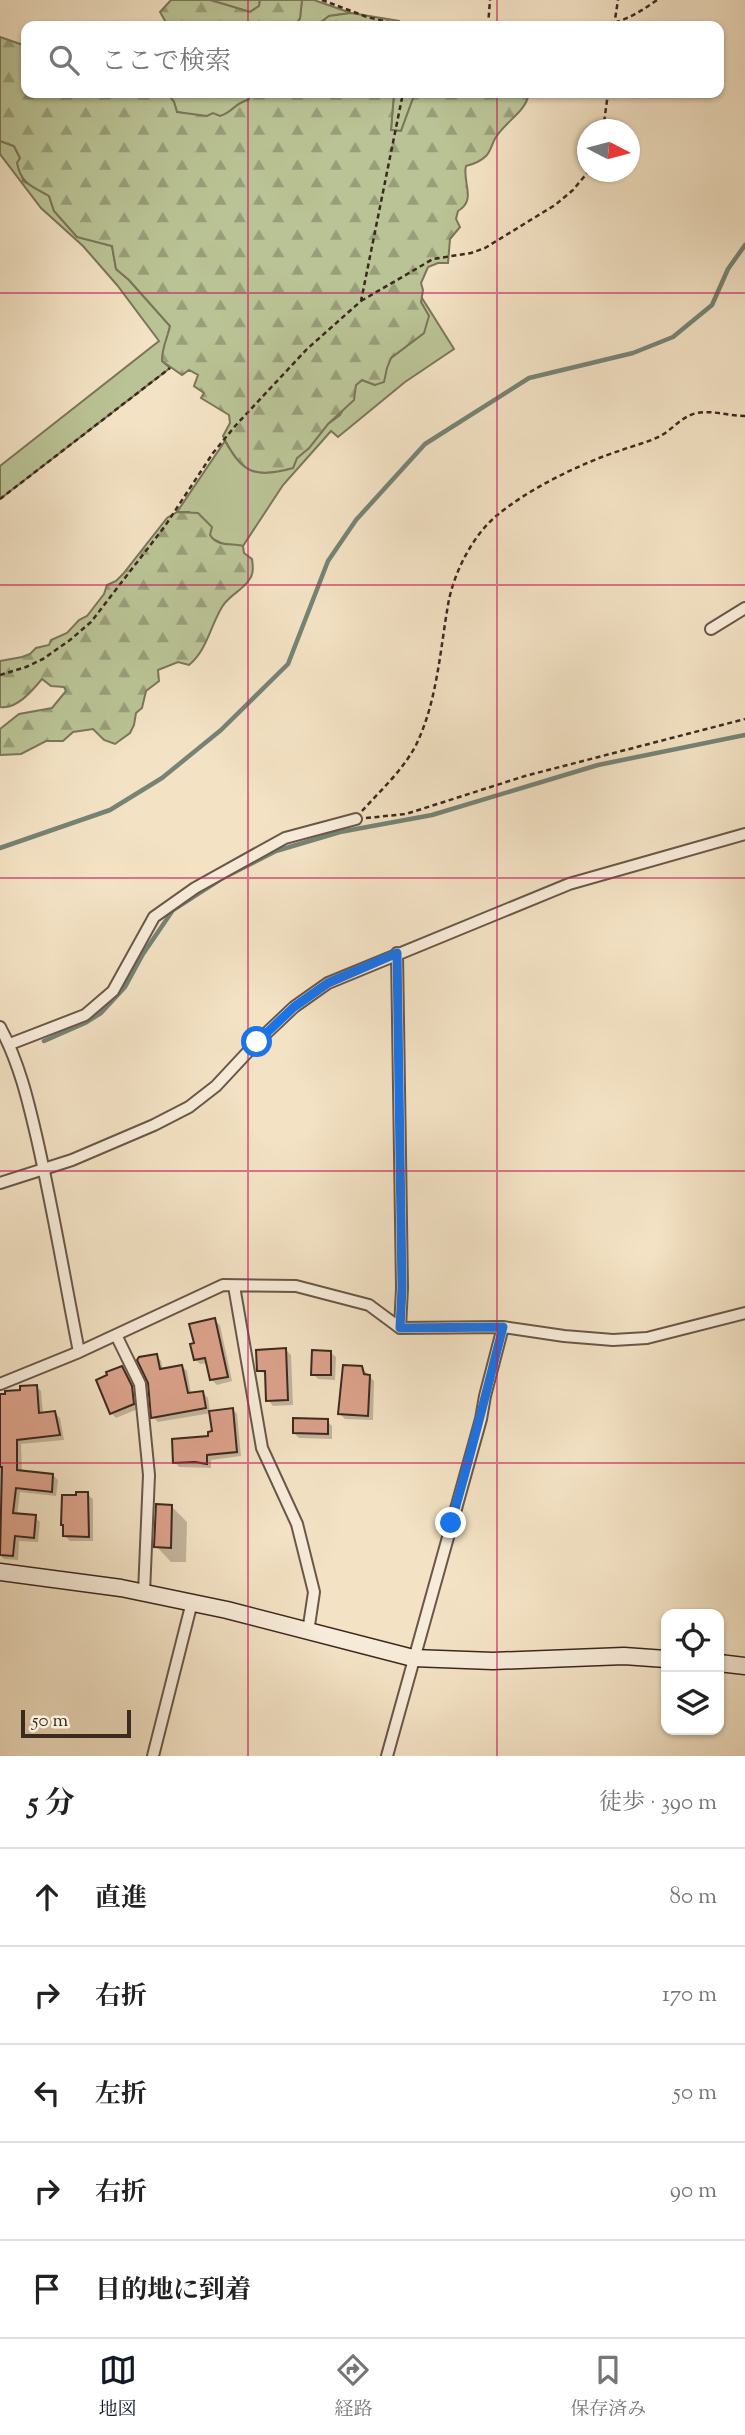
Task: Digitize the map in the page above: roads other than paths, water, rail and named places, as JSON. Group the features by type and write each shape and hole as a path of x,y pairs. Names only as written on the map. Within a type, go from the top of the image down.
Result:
{"street":[{"path":"711,629 745,608"},
{"path":"10,1044 85,1014 94,1007 113,990 154,917 195,888 285,838 356,819"},
{"path":"0,1183 72,1160 190,1107 216,1086 294,1007 328,983 569,884 745,834"},
{"path":"397,953 402,1240 400,1328"},
{"path":"0,1027 10,1044 24,1086 44,1168 79,1352"},
{"path":"0,1384 79,1352 223,1286 296,1286 369,1305 400,1328 503,1327 613,1340 647,1338 745,1313"},
{"path":"234,1286 262,1448 297,1524 314,1592 308,1632"},
{"path":"387,1756 475,1440 503,1327"},
{"path":"116,1335 139,1384 149,1475 144,1593"},
{"path":"0,1572 46,1576 192,1602 413,1658 493,1661 624,1656 661,1659"},
{"path":"153,1756 192,1602"},
{"path":"724,1664 745,1666"}],"waterway":[{"path":"0,848 110,810 162,778 221,730 288,664 328,561 356,520 425,444 529,378 633,353 673,337 712,305 728,269 745,245"},
{"path":"44,1041 101,1013 125,987 143,954 173,910 221,879 276,851 340,832 432,815 598,765 745,735"}]}
